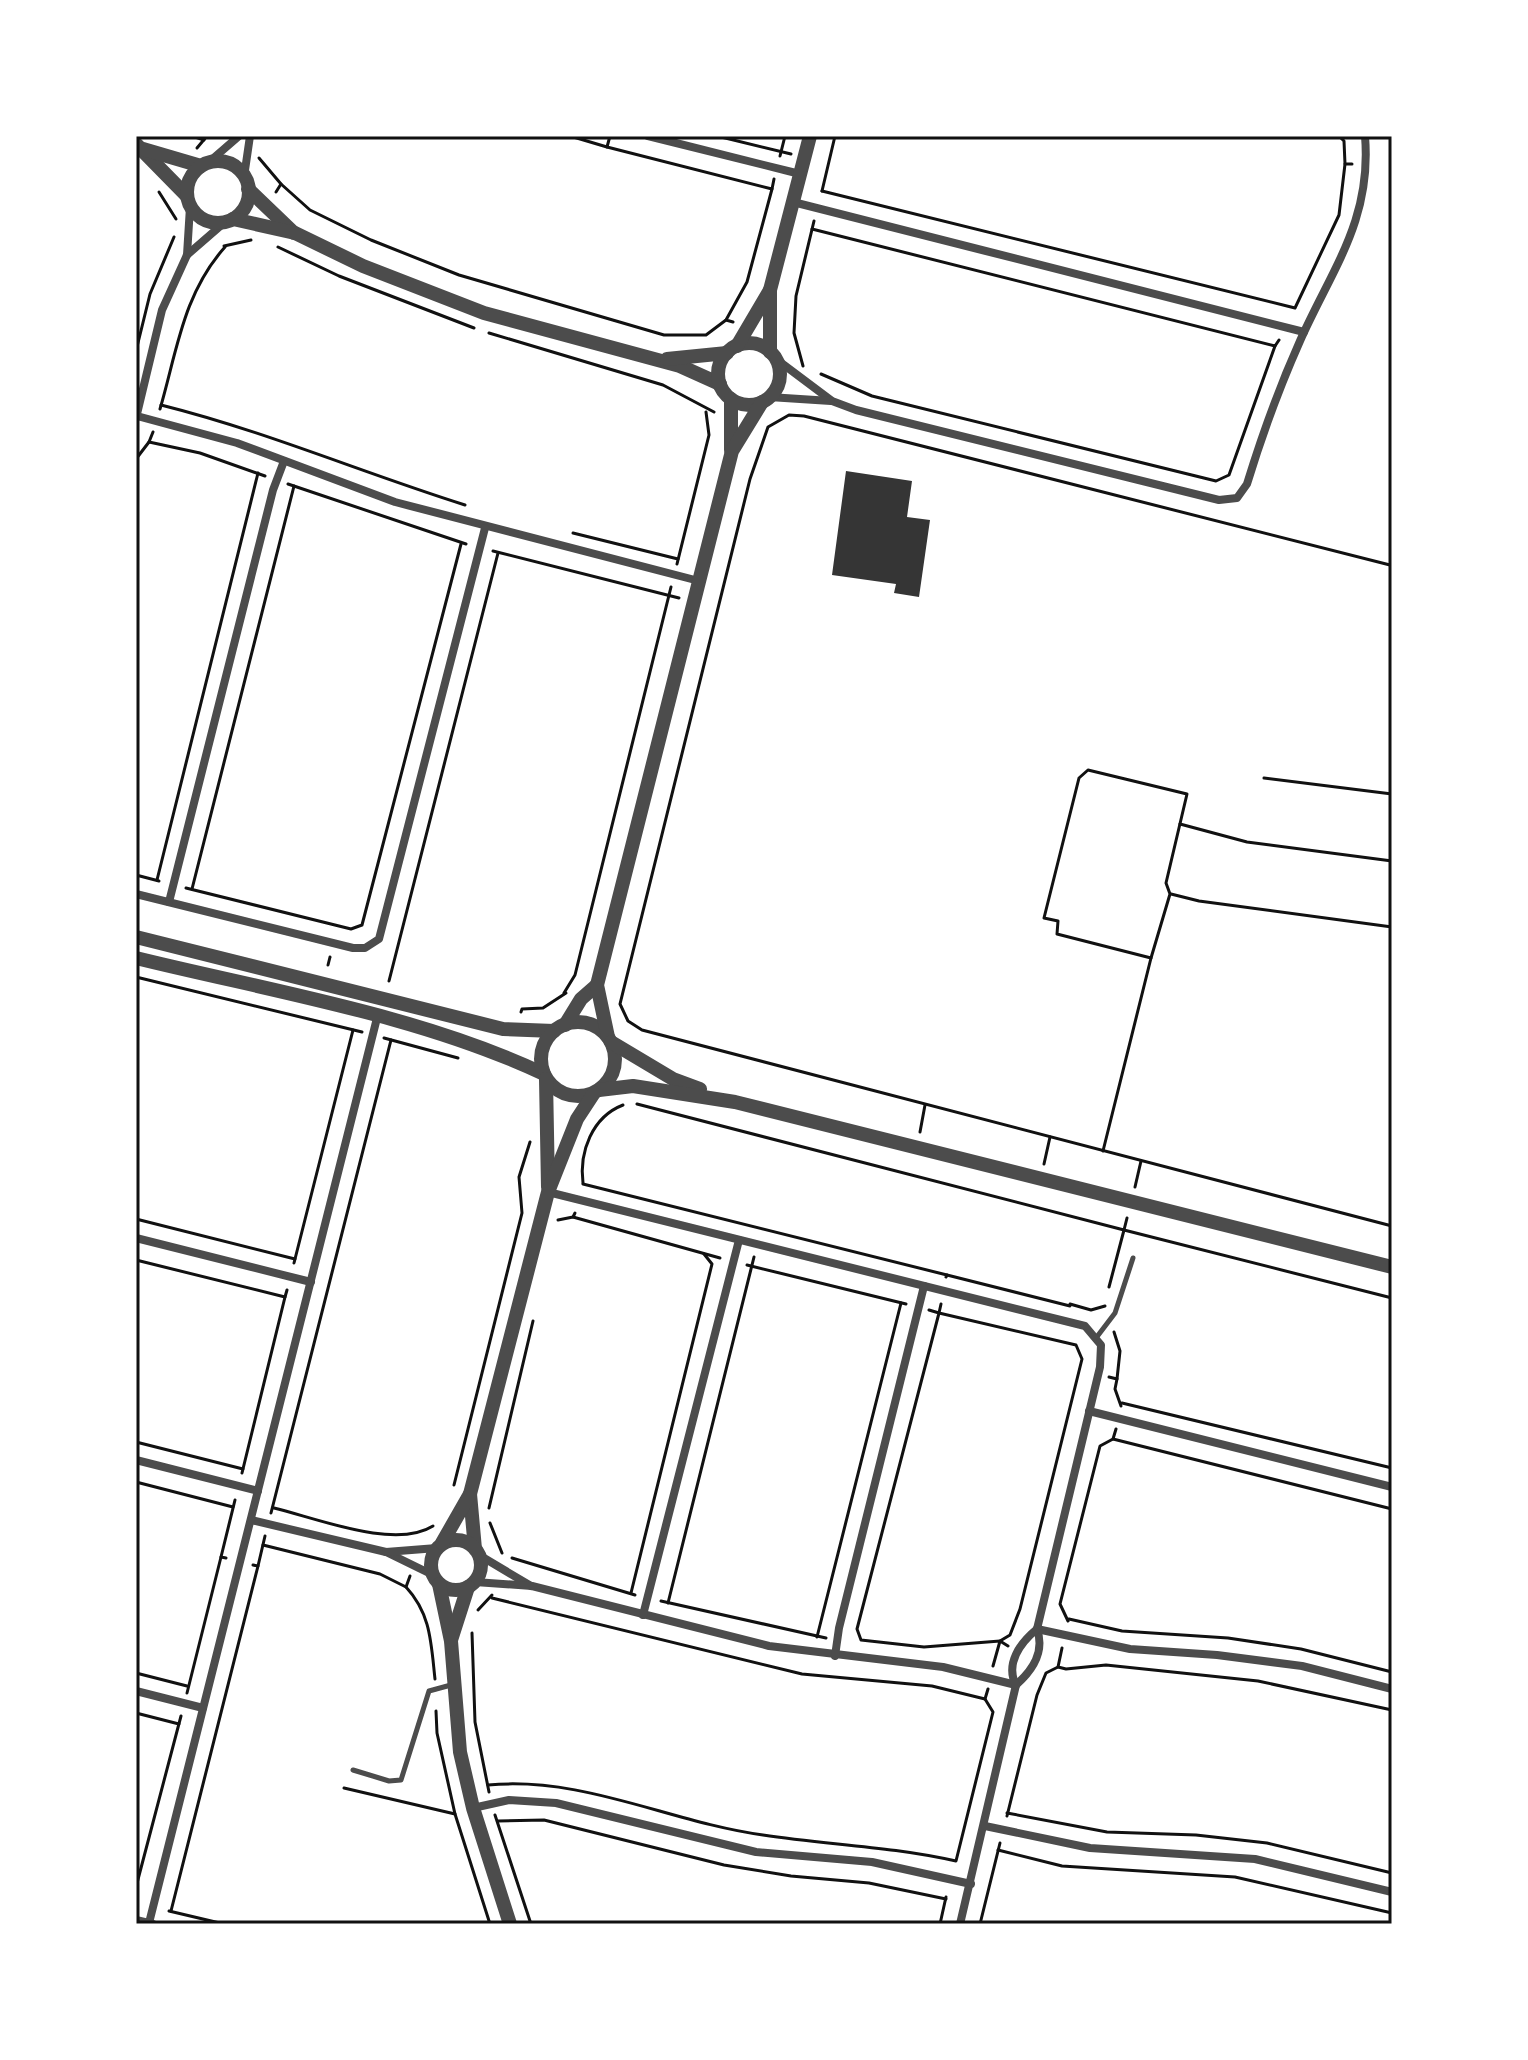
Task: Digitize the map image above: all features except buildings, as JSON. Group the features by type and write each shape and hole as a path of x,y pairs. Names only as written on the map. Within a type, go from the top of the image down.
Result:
{"street":[{"path":"239,136 190,179 187,255 162,310 136,417 284,461 395,502 485,528 699,581"},
{"path":"187,255 245,206 250,136"},
{"path":"648,136 800,174"},
{"path":"732,451 778,383 773,356 770,290 810,136"},
{"path":"658,361 751,343 832,401 856,410 1228,501 1243,493 1278,391 1304,332 1344,257 1365,191 1365,136"},
{"path":"140,147 205,164 233,165 246,183 295,233"},
{"path":"140,147 209,222 229,221 295,233 363,266 484,313 680,366 720,384 731,399 746,405 765,400 832,401"},
{"path":"793,202 1304,332"},
{"path":"720,384 719,368 770,290"},
{"path":"510,1924 473,1808 460,1752 452,1685 451,1641 431,1561 470,1494 548,1192 577,1119 596,1092 607,1083 615,1063 597,985 732,451 731,399"},
{"path":"169,902 273,490 284,461"},
{"path":"136,894 353,948 365,948 379,939 485,528"},
{"path":"136,937 503,1029 588,1024 673,1079 735,1102"},
{"path":"136,958 482,1047 545,1076 553,1087 573,1096 633,1086 735,1102 1392,1267"},
{"path":"548,1192 543,1046 581,999 597,985"},
{"path":"136,1920 151,1924 377,1018"},
{"path":"548,1192 1085,1326 1101,1345 1102,1359 1037,1629 1041,1649 1027,1676 1016,1685"},
{"path":"136,1238 311,1282"},
{"path":"643,1615 739,1240"},
{"path":"835,1656 924,1286"},
{"path":"1089,1411 1392,1487"},
{"path":"136,1460 258,1491"},
{"path":"451,1641 471,1585 481,1569 470,1494"},
{"path":"251,1520 386,1552 456,1590 494,1583 532,1586 769,1646 943,1667 1016,1685"},
{"path":"386,1552 440,1546 456,1539 532,1586"},
{"path":"960,1924 1016,1685 1011,1666 1020,1647 1037,1629"},
{"path":"1037,1629 1130,1649 1230,1656 1302,1666 1392,1689"},
{"path":"136,1691 203,1708"},
{"path":"473,1808 528,1799 556,1803 756,1852 872,1862 971,1884"},
{"path":"985,1826 1090,1848 1255,1859 1392,1892"}],"lane":[{"path":"1096,1338 1115,1313 1133,1258"},
{"path":"353,1770 389,1781 401,1780 429,1691 452,1685"}],"path":[{"path":"192,136 204,140"},
{"path":"570,136 607,147 610,136"},
{"path":"717,136 828,164"},
{"path":"799,378 804,361 794,333 796,296 835,136"},
{"path":"816,372 872,396 1216,481 1229,475 1275,346 1339,215 1345,164"},
{"path":"281,184 310,210 371,240 459,275 664,335 706,335 726,320"},
{"path":"822,191 1295,308"},
{"path":"136,351 150,294 165,263 178,219"},
{"path":"812,229 1275,346"},
{"path":"789,415 793,399"},
{"path":"161,405 220,420 380,479 468,506"},
{"path":"564,993 575,975 709,435 706,410"},
{"path":"1392,571 1390,565 804,416 789,415 768,427 750,479 620,1004 628,1021 642,1030 1392,1226"},
{"path":"136,458 149,442"},
{"path":"157,880 258,473"},
{"path":"192,889 294,486"},
{"path":"573,533 678,559"},
{"path":"136,875 351,929 362,925 461,543"},
{"path":"389,981 498,553"},
{"path":"1103,1151 1170,894 1166,883 1187,794 1088,770 1079,778 1076,788 1044,918 1058,921 1057,934 1151,958"},
{"path":"1264,778 1392,794"},
{"path":"1180,824 1247,842 1392,861"},
{"path":"1170,894 1199,901 1392,927"},
{"path":"136,977 373,1034 464,1060"},
{"path":"295,1259 353,1030"},
{"path":"629,1102 1392,1298"},
{"path":"573,1217 584,1181 579,1166 597,1124 577,1119"},
{"path":"454,1486 522,1213 519,1177 531,1136"},
{"path":"1040,1178 1050,1137"},
{"path":"1070,1304 1091,1310 1105,1307 1141,1161"},
{"path":"558,1221 573,1217 733,1262 939,1313 857,1629 861,1640"},
{"path":"668,1603 760,1228"},
{"path":"630,1593 712,1264 704,1254"},
{"path":"817,1637 901,1303"},
{"path":"536,1310 489,1508 501,1554 544,1571 817,1637 924,1647 1000,1641"},
{"path":"1122,1403 1392,1468"},
{"path":"1113,1439 1392,1509"},
{"path":"136,1442 243,1469"},
{"path":"136,1482 233,1507"},
{"path":"273,1507 376,1534 420,1534 440,1521"},
{"path":"263,1545 380,1574 406,1587 413,1567"},
{"path":"136,1887 221,1557"},
{"path":"171,1911 258,1566"},
{"path":"477,1612 491,1597 494,1583"},
{"path":"491,1597 802,1674 932,1686 985,1699"},
{"path":"473,1625 475,1722 491,1803 531,1924"},
{"path":"1058,1667 1106,1665 1258,1681 1392,1710"},
{"path":"136,1673 188,1687"},
{"path":"136,1713 179,1724"},
{"path":"1007,1813 1107,1832 1196,1835 1267,1843 1392,1873"},
{"path":"455,1814 490,1924"},
{"path":"497,1821 544,1820 724,1865 791,1876 869,1883 946,1899"},
{"path":"998,1850 1078,1868 1235,1877 1392,1913"},
{"path":"153,1907 224,1924"}]}
